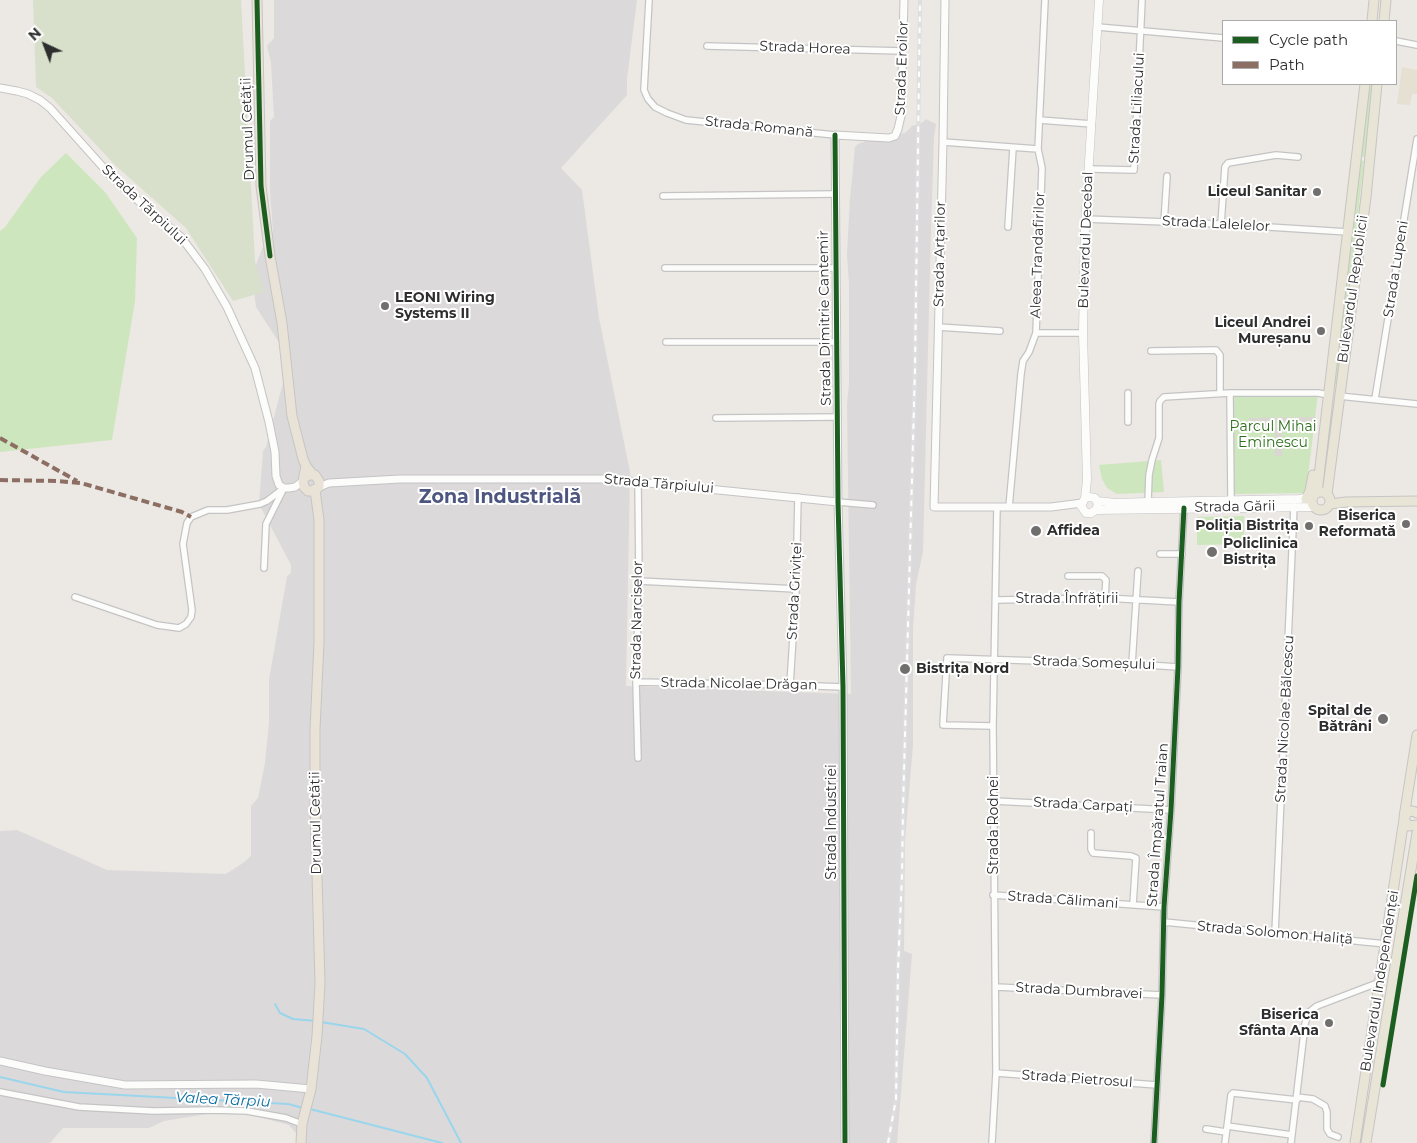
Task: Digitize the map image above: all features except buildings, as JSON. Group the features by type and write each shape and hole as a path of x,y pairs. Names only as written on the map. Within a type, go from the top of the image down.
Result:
{"highway":[{"name":"Drumul Cetății","path":"257,0 262,186 270,256 282,323 292,416 297,442 306,466 304,485 316,502 319,520 319,642 315,729 315,803 320,973 317,1036 309,1094 302,1124 301,1143"}],"main road":[{"name":"Bulevardul Decebal","path":"1088,502 1083,334 1085,218 1099,0"},
{"path":"1372,20 1374,0"},
{"path":"1384,20 1386,0"},
{"name":"Bulevardul Republicii","path":"1313,499 1310,491 1322,404 1329,395 1365,85"},
{"name":"Bulevardul Republicii","path":"1329,499 1339,396 1366,197 1377,85"},
{"path":"1329,499 1327,509 1322,510 1313,499 1322,492 1329,499 1346,502 1417,501"},
{"name":"Strada Gării","path":"1313,499 1294,506 1096,510 1090,513 1088,502 1116,503 1313,499"},
{"path":"1088,502 1098,507 1096,510"},
{"name":"Bulevardul Independenței","path":"1355,1143 1417,735"},
{"path":"1417,813 1410,811 1404,818 1408,826 1417,825"},
{"name":"Bulevardul Independenței","path":"1366,1143 1417,833"}],"street":[{"name":"Strada Romană","path":"649,0 644,90 648,99 655,107 686,120 876,139 895,136"},
{"name":"Strada Eroilor","path":"895,136 901,116 904,0"},
{"name":"Strada Arțarilor","path":"934,507 943,142 944,0"},
{"name":"Aleea Trandafirilor","path":"1009,507 1020,374 1023,361 1029,352 1036,333 1042,168 1038,149 1045,0"},
{"path":"1140,31 1142,0"},
{"path":"1098,27 1222,38"},
{"name":"Strada Liliacului","path":"1089,169 1134,170 1140,31"},
{"path":"1397,42 1417,45"},
{"name":"Strada Horea","path":"707,46 903,51"},
{"name":"Strada Tărpiului","path":"0,88 28,94 50,108 110,174 181,237 205,269 228,307 255,368 268,416 279,484 304,485 400,479 608,479 838,502"},
{"path":"1039,120 1092,124"},
{"name":"Strada Dimitrie Cantemir","path":"834,135 838,502"},
{"name":"Strada Lupeni","path":"1375,399 1417,139"},
{"path":"943,142 1038,149"},
{"path":"1008,227 1012,148"},
{"path":"1221,224 1225,167 1228,163 1276,155 1298,156"},
{"path":"1164,223 1168,176"},
{"path":"663,196 835,194"},
{"name":"Strada Lalelelor","path":"1085,218 1348,232"},
{"path":"665,268 836,268"},
{"path":"938,327 1000,331"},
{"path":"1036,333 1083,334"},
{"path":"666,342 837,342"},
{"path":"1152,351 1216,350 1220,355 1220,394"},
{"path":"1128,393 1128,422"},
{"path":"1230,393 1231,500"},
{"path":"1148,502 1149,474 1159,438 1162,399 1230,393 1329,395"},
{"path":"1339,396 1417,404"},
{"path":"716,418 838,417"},
{"name":"Strada Narciselor","path":"638,481 639,581 636,682 638,758"},
{"path":"264,568 266,524 304,485"},
{"path":"75,597 156,625 180,628 191,617 192,610 183,544 187,523 191,517 208,510 227,510 260,504 304,485"},
{"name":"Strada Griviței","path":"790,684 796,589 798,497"},
{"path":"838,502 874,505"},
{"name":"Strada Industriei","path":"838,502 843,688 845,1143"},
{"name":"Strada Gării","path":"934,507 1062,506 1088,502"},
{"name":"Strada Nicolae Bălcescu","path":"1275,932 1294,506"},
{"name":"Strada Rodnei","path":"992,1143 996,1073 993,726 997,507"},
{"name":"Strada Împăratul Traian","path":"1154,1143 1162,995 1164,907 1178,667 1184,508"},
{"path":"1160,554 1182,554"},
{"path":"1137,600 1138,572"},
{"path":"1068,576 1102,576 1106,580 1105,598"},
{"path":"639,581 796,589"},
{"name":"Strada Înfrățirii","path":"996,600 1105,598 1179,602"},
{"name":"Strada Înfrățirii","path":"1132,664 1137,600"},
{"name":"Strada Someșului","path":"993,726 943,725 947,658 1178,667"},
{"name":"Strada Nicolae Drăgan","path":"636,682 790,684 843,688"},
{"name":"Strada Carpați","path":"994,801 1171,810"},
{"name":"Strada Călimani","path":"1091,832 1091,849 1093,853 1136,858 1134,905"},
{"name":"Strada Călimani","path":"994,895 1164,907"},
{"name":"Strada Solomon Haliță","path":"1164,922 1386,944"},
{"path":"1291,1143 1305,1024 1308,1013 1318,1006 1380,982"},
{"name":"Strada Dumbravei","path":"996,987 1162,995"},
{"path":"0,1061 45,1072 125,1085 256,1084 309,1094"},
{"name":"Strada Pietrosul","path":"996,1073 1157,1085"},
{"path":"0,1092 79,1107 153,1111 247,1111 286,1118 302,1124"},
{"path":"1225,1143 1231,1096 1234,1093 1313,1099 1325,1106 1327,1129 1330,1134 1338,1137"},
{"path":"1206,1128 1292,1135"}],"shaded area":[{"path":"274,0 637,0 627,79 627,95 561,168 582,190 599,318 630,472 626,686 851,694 847,405 849,383 849,284 847,254 855,147 869,140 905,133 912,126 926,119 936,124 931,229 923,552 916,584 913,629 913,745 905,841 904,951 912,954 897,1143 304,1143 289,1125 232,1110 164,1121 149,1128 63,1128 50,1143 0,1143 0,831 17,830 107,870 226,874 251,856 251,806 258,798 265,763 269,723 269,680 287,576 291,573 291,565 259,504 263,451 266,447 284,379 284,350 256,307 252,275 266,239 273,232 270,192 270,121 274,117 271,63 267,46 274,38"},
{"path":"1402,67 1417,70 1417,94 1412,94 1410,105 1397,104"},
{"path":"1316,417 1315,430 1282,431 1282,456 1275,456 1275,431 1249,432 1249,418"}],"green space":[{"path":"33,0 241,0 255,261 264,292 233,301 186,228 116,166 52,98 36,87"},
{"path":"1367,85 1373,85 1365,157 1359,156"},
{"path":"66,153 105,192 137,238 135,301 112,440 0,452 0,231 5,227 41,177"},
{"path":"1358,160 1364,161 1338,385 1332,384"},
{"name":"Parcul Mihai Eminescu","path":"1230,393 1318,393 1306,493 1231,494"},
{"path":"1161,460 1164,492 1117,494 1107,488 1102,479 1099,465"},
{"path":"1244,516 1244,544 1197,545 1197,517"}],"waterway":[{"path":"275,1004 280,1013 293,1019 316,1021"},
{"path":"321,1022 364,1029 405,1054 427,1078 461,1143"},
{"name":"Valea Tărpiu","path":"0,1077 64,1092 288,1104 303,1108"},
{"name":"Valea Tărpiu","path":"310,1109 442,1143"}],"railway":[{"path":"888,1143 896,1099 915,368 920,0"}],"marked path":[{"path":"0,438 77,481"},
{"path":"0,480 81,483 182,512 191,517"}],"cycle path":[{"path":"257,0 261,186 270,256"},
{"path":"835,135 838,502 843,687 845,1143"},
{"path":"1154,1143 1162,995 1164,907 1178,667 1184,508"},
{"path":"1383,1085 1417,876"}],"place":[{"name":"Liceul Sanitar","path":"1317,192"},
{"name":"LEONI Wiring Systems II","path":"385,306"},
{"name":"Liceul Andrei Mureșanu","path":"1321,331"},
{"name":"Biserica Reformată","path":"1406,524"},
{"name":"Poliția Bistrița","path":"1309,526"},
{"name":"Affidea","path":"1036,531"},
{"name":"Policlinica Bistrița","path":"1212,552"},
{"name":"Bistrița Nord","path":"905,669"},
{"name":"Spital de Bătrâni","path":"1383,719"},
{"name":"Biserica Sfânta Ana","path":"1329,1023"}],"district":[{"name":"Zona Industrială","path":"500,497"}]}
